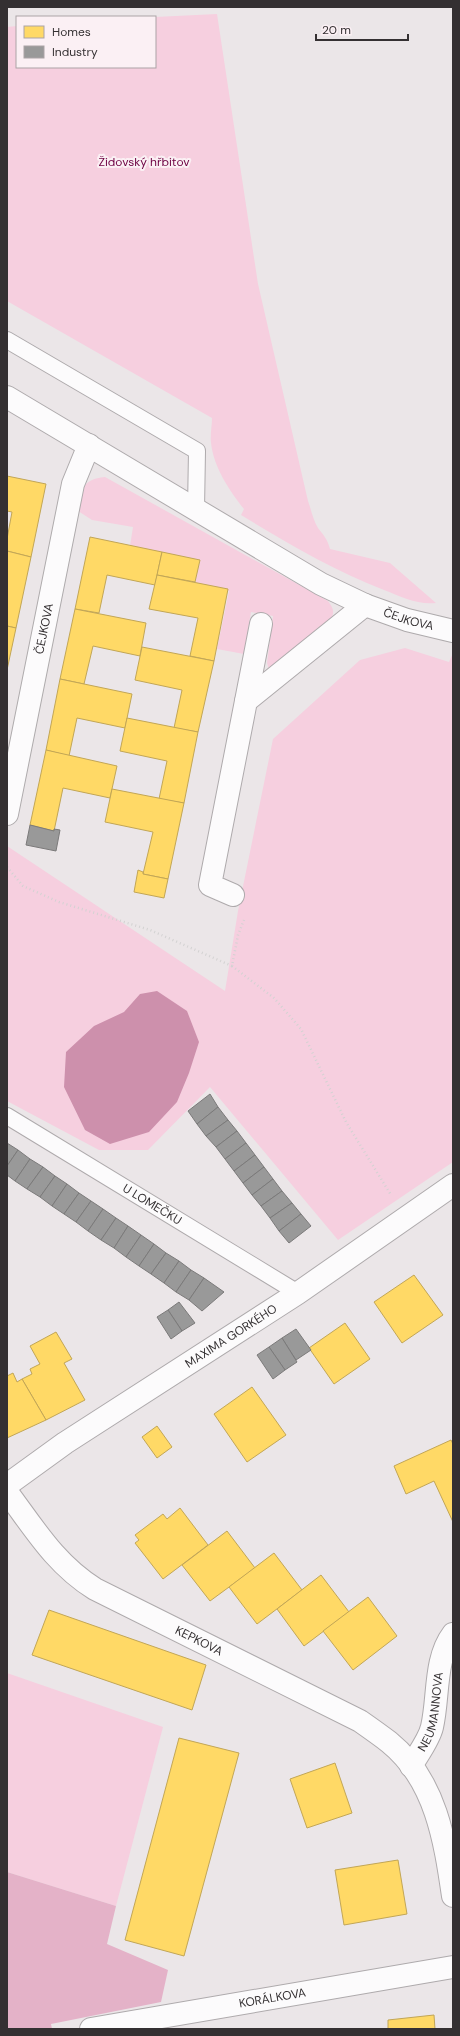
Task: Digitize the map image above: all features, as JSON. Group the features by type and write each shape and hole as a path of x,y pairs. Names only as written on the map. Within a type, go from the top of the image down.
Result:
{"street":[{"name":"ČEJKOVA","path":"7,397 321,584 365,605 407,620 453,632"},
{"name":"ČEJKOVA","path":"7,814 73,484 89,445"},
{"path":"246,702 365,605"},
{"path":"233,895 210,885 261,624"},
{"name":"MAXIMA GORKÉHO","path":"7,1484 65,1443 298,1293 453,1184"},
{"name":"KEPKOVA","path":"7,1492 48,1548 65,1568 94,1589 360,1721 390,1743 411,1766 431,1797 445,1842 453,1896"},
{"name":"NEUMANNOVA","path":"411,1766 432,1729 441,1663 448,1640 453,1634"},
{"name":"KORÁLKOVA","path":"91,2029 453,1967"}],"lane":[{"path":"7,340 197,451 196,509"},
{"name":"U LOMEČKU","path":"7,1116 298,1293"}],"path":[{"path":"7,867 23,886 59,902 150,930 232,966 274,998 301,1029 346,1122 405,1218"},
{"path":"232,966 238,935 251,904 233,895"}],"green space":[{"name":"Židovský hřbitov","path":"217,14 258,284 313,518 330,549 390,563 436,603 422,603 410,600 347,574 311,556 241,515 244,509 223,478 215,461 211,440 212,418 7,301 7,27 16,26 16,68 156,68 156,17"},
{"path":"105,477 328,601 333,610 331,619 269,669 267,663 273,616 251,612 244,654 217,649 229,591 195,583 200,561 130,546 133,527 92,520 75,509 87,483 97,478"},
{"path":"405,648 449,662 453,653 453,1162 338,1240 210,1087 148,1150 99,1150 7,1101 7,846 225,991 238,911 273,739 360,660"},
{"path":"7,1673 163,1727 116,1906 7,1872"}],"shaded area":[{"path":"157,991 187,1011 199,1042 189,1073 177,1102 149,1132 110,1144 85,1130 64,1087 66,1052 94,1026 124,1012 140,994"},
{"path":"7,1872 116,1906 107,1944 168,1970 161,2002 51,2024 52,2029 7,2029"}],"building: Homes":[{"path":"7,476 46,484 31,557 7,551 7,539 12,512 7,511"},
{"path":"90,537 162,552 155,585 107,575 99,613 75,609"},
{"path":"7,551 31,557 16,628 7,626"},
{"path":"162,552 200,560 195,582 157,575"},
{"path":"157,575 228,589 214,661 190,656 198,618 149,609"},
{"path":"75,609 146,623 140,656 93,646 84,684 60,679"},
{"path":"7,626 16,628 7,670"},
{"path":"142,647 214,661 198,732 174,728 182,690 135,680"},
{"path":"60,679 132,694 125,728 77,718 69,756 46,750"},
{"path":"127,718 198,732 184,803 159,799 167,761 120,751"},
{"path":"46,750 117,766 110,798 63,788 54,831 30,825"},
{"path":"112,789 184,803 168,879 143,874 153,832 105,822"},
{"path":"138,870 143,872 143,874 168,879 164,898 134,892"},
{"path":"414,1275 443,1315 402,1343 374,1302"},
{"path":"345,1323 370,1359 334,1384 309,1348"},
{"path":"56,1332 72,1359 64,1363 85,1400 46,1420 22,1379 32,1374 30,1369 40,1364 30,1346"},
{"path":"13,1373 17,1382 22,1379 46,1420 7,1438 7,1376"},
{"path":"252,1387 286,1435 247,1462 214,1414"},
{"path":"157,1426 172,1447 157,1458 142,1437"},
{"path":"451,1440 453,1444 453,1522 434,1481 406,1494 394,1466"},
{"path":"180,1508 208,1545 163,1579 135,1543 139,1540 135,1535 163,1514 167,1519"},
{"path":"227,1531 255,1568 210,1601 182,1565"},
{"path":"274,1553 302,1590 257,1624 229,1587"},
{"path":"321,1575 349,1612 304,1646 277,1609"},
{"path":"368,1597 397,1636 353,1670 323,1631"},
{"path":"49,1610 206,1665 192,1710 32,1655"},
{"path":"179,1738 239,1753 184,1956 125,1940"},
{"path":"335,1763 352,1813 307,1828 290,1779"},
{"path":"398,1860 407,1914 344,1925 335,1870"},
{"path":"434,2015 435,2029 388,2029 388,2020"}],"building: Industry":[{"path":"30,825 54,831 54,829 60,830 56,851 26,845"},
{"path":"210,1094 218,1107 197,1124 188,1111"},
{"path":"218,1107 228,1120 206,1136 197,1124"},
{"path":"228,1120 237,1131 216,1147 206,1136"},
{"path":"237,1131 246,1143 225,1159 216,1147"},
{"path":"7,1143 18,1150 7,1166"},
{"path":"246,1143 255,1155 234,1171 225,1159"},
{"path":"18,1150 30,1159 15,1181 7,1175 7,1166"},
{"path":"255,1155 264,1167 243,1183 234,1171"},
{"path":"30,1159 43,1167 27,1189 15,1181"},
{"path":"43,1167 55,1176 40,1197 27,1189"},
{"path":"264,1167 273,1179 252,1195 243,1183"},
{"path":"55,1176 67,1184 52,1206 40,1197"},
{"path":"273,1179 282,1191 261,1206 252,1195"},
{"path":"67,1184 79,1193 64,1214 52,1206"},
{"path":"282,1191 292,1203 270,1218 261,1206"},
{"path":"79,1193 91,1201 76,1222 64,1214"},
{"path":"91,1201 103,1209 88,1231 76,1222"},
{"path":"292,1203 301,1214 279,1231 270,1218"},
{"path":"103,1209 116,1218 101,1240 88,1231"},
{"path":"301,1214 311,1226 289,1243 279,1231"},
{"path":"116,1218 128,1226 114,1248 101,1240"},
{"path":"128,1226 141,1235 126,1257 114,1248"},
{"path":"141,1235 154,1244 139,1266 126,1257"},
{"path":"154,1244 166,1253 151,1274 139,1266"},
{"path":"166,1253 179,1261 164,1283 151,1274"},
{"path":"179,1261 191,1270 176,1292 164,1283"},
{"path":"191,1270 204,1278 189,1300 176,1292"},
{"path":"204,1278 224,1292 202,1311 189,1300"},
{"path":"179,1302 195,1323 182,1331 168,1310"},
{"path":"168,1310 182,1331 171,1339 157,1317"},
{"path":"296,1329 311,1350 296,1360 282,1338"},
{"path":"282,1338 297,1362 285,1370 269,1347"},
{"path":"269,1347 285,1370 273,1379 257,1355"}]}
